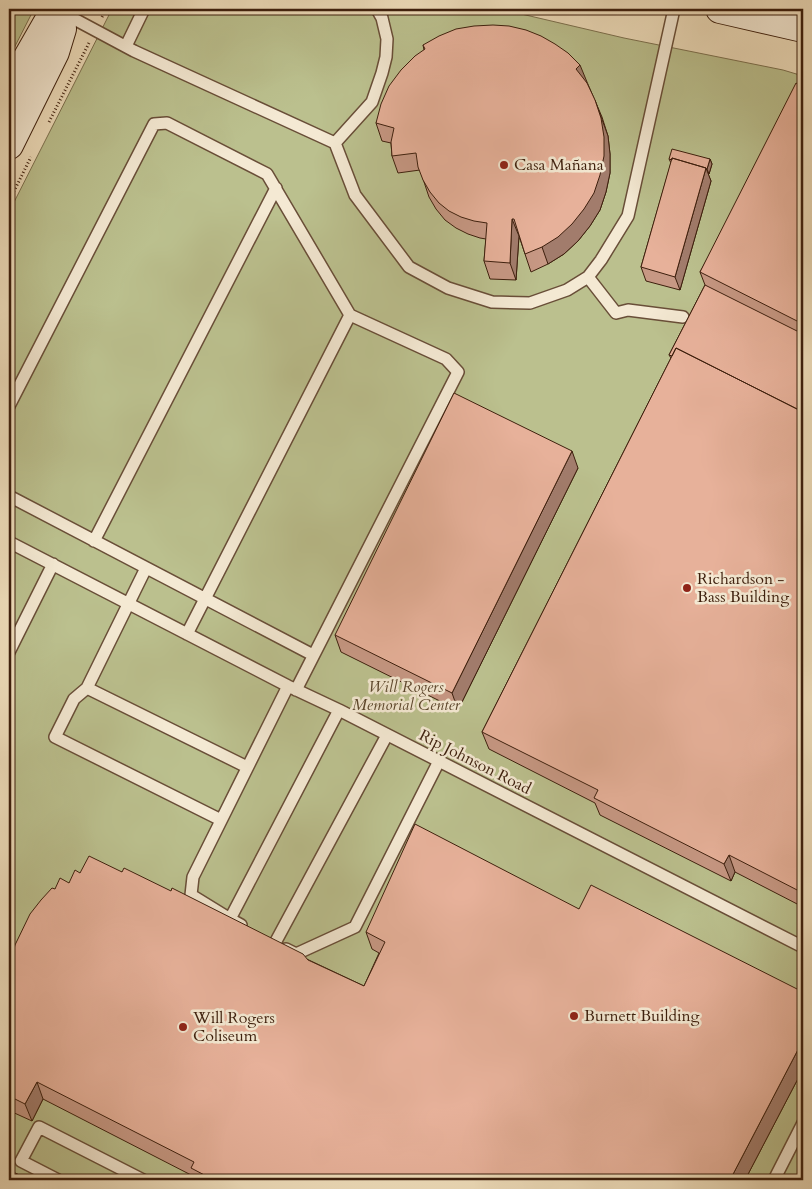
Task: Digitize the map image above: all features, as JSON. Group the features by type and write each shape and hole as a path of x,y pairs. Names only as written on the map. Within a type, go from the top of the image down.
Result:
{"main road":[{"path":"720,9 803,28"},
{"path":"9,90 48,22 62,11"},
{"path":"22,148 62,29 62,11"}],"lane":[{"path":"126,46 144,9"},
{"path":"335,143 372,102 382,73 386,57 387,39 382,18 377,9"},
{"path":"62,11 95,31 126,46 335,143 354,194 409,266 448,288 492,302 530,303 567,290 588,277 601,260 628,216 674,9"},
{"path":"9,406 154,124 167,123 267,174 350,315 446,359 458,372 313,655 247,767 193,877 191,895 252,931"},
{"path":"94,541 276,188"},
{"path":"588,277 616,313 628,310 683,317"},
{"path":"187,634 350,315"},
{"path":"9,496 313,655"},
{"name":"Rip Johnson Road","path":"9,542 803,947"},
{"path":"9,652 53,564"},
{"path":"146,568 88,688 74,699 55,737 221,820"},
{"path":"88,688 247,767"},
{"path":"230,919 339,710"},
{"path":"387,735 271,941 296,954 354,927 439,761"},
{"path":"774,1180 803,1124"},
{"path":"58,1180 21,1161 38,1127 143,1180"}],"path":[{"path":"48,124 106,9"},
{"path":"9,201 22,148"}],"green space":[{"path":"9,9 34,9 9,58"},
{"name":"Will Rogers Memorial Center","path":"112,9 500,9 624,38 783,70 803,76 803,1180 9,1180 9,212"}],"building":[{"name":"Casa Mañana","path":"493,25 509,26 541,36 568,53 580,65 576,69 587,83 595,100 601,118 604,137 604,156 600,175 594,193 584,209 558,237 542,247 525,254 514,219 512,219 510,263 484,261 487,223 461,217 439,203 423,180 418,167 416,153 392,156 391,142 394,128 376,123 381,104 389,86 401,70 425,49 423,45 456,29"},
{"path":"796,83 803,87 803,324 700,272"},
{"path":"672,149 710,159 707,169 672,158 672,160 669,159"},
{"path":"672,158 706,168 675,277 641,267"},
{"path":"705,285 803,334 803,412 676,348 672,356 669,355"},
{"name":"Richardson - Bass Building","path":"676,348 803,412 803,893 729,855 724,864 594,798 598,790 482,732"},
{"path":"454,393 572,451 452,693 335,635"},
{"path":"415,824 579,909 591,885 803,992 803,1040 730,1180 214,1180 191,1168 194,1162 37,1082 25,1104 9,1096 9,1016 11,1011 9,1002 13,995 9,993 9,970 15,945 30,914 41,900 52,888 55,889 60,878 69,883 75,870 80,873 89,856 122,872 124,868 171,891 172,888 303,954 308,960 364,986 385,942 366,932"},
{"path":"9,1170 30,1180 9,1180"}],"place":[{"name":"Casa Mañana","path":"504,165"},
{"name":"Richardson - Bass Building","path":"687,588"},
{"name":"Burnett Building","path":"574,1016"},
{"name":"Will Rogers Coliseum","path":"183,1027"}]}
